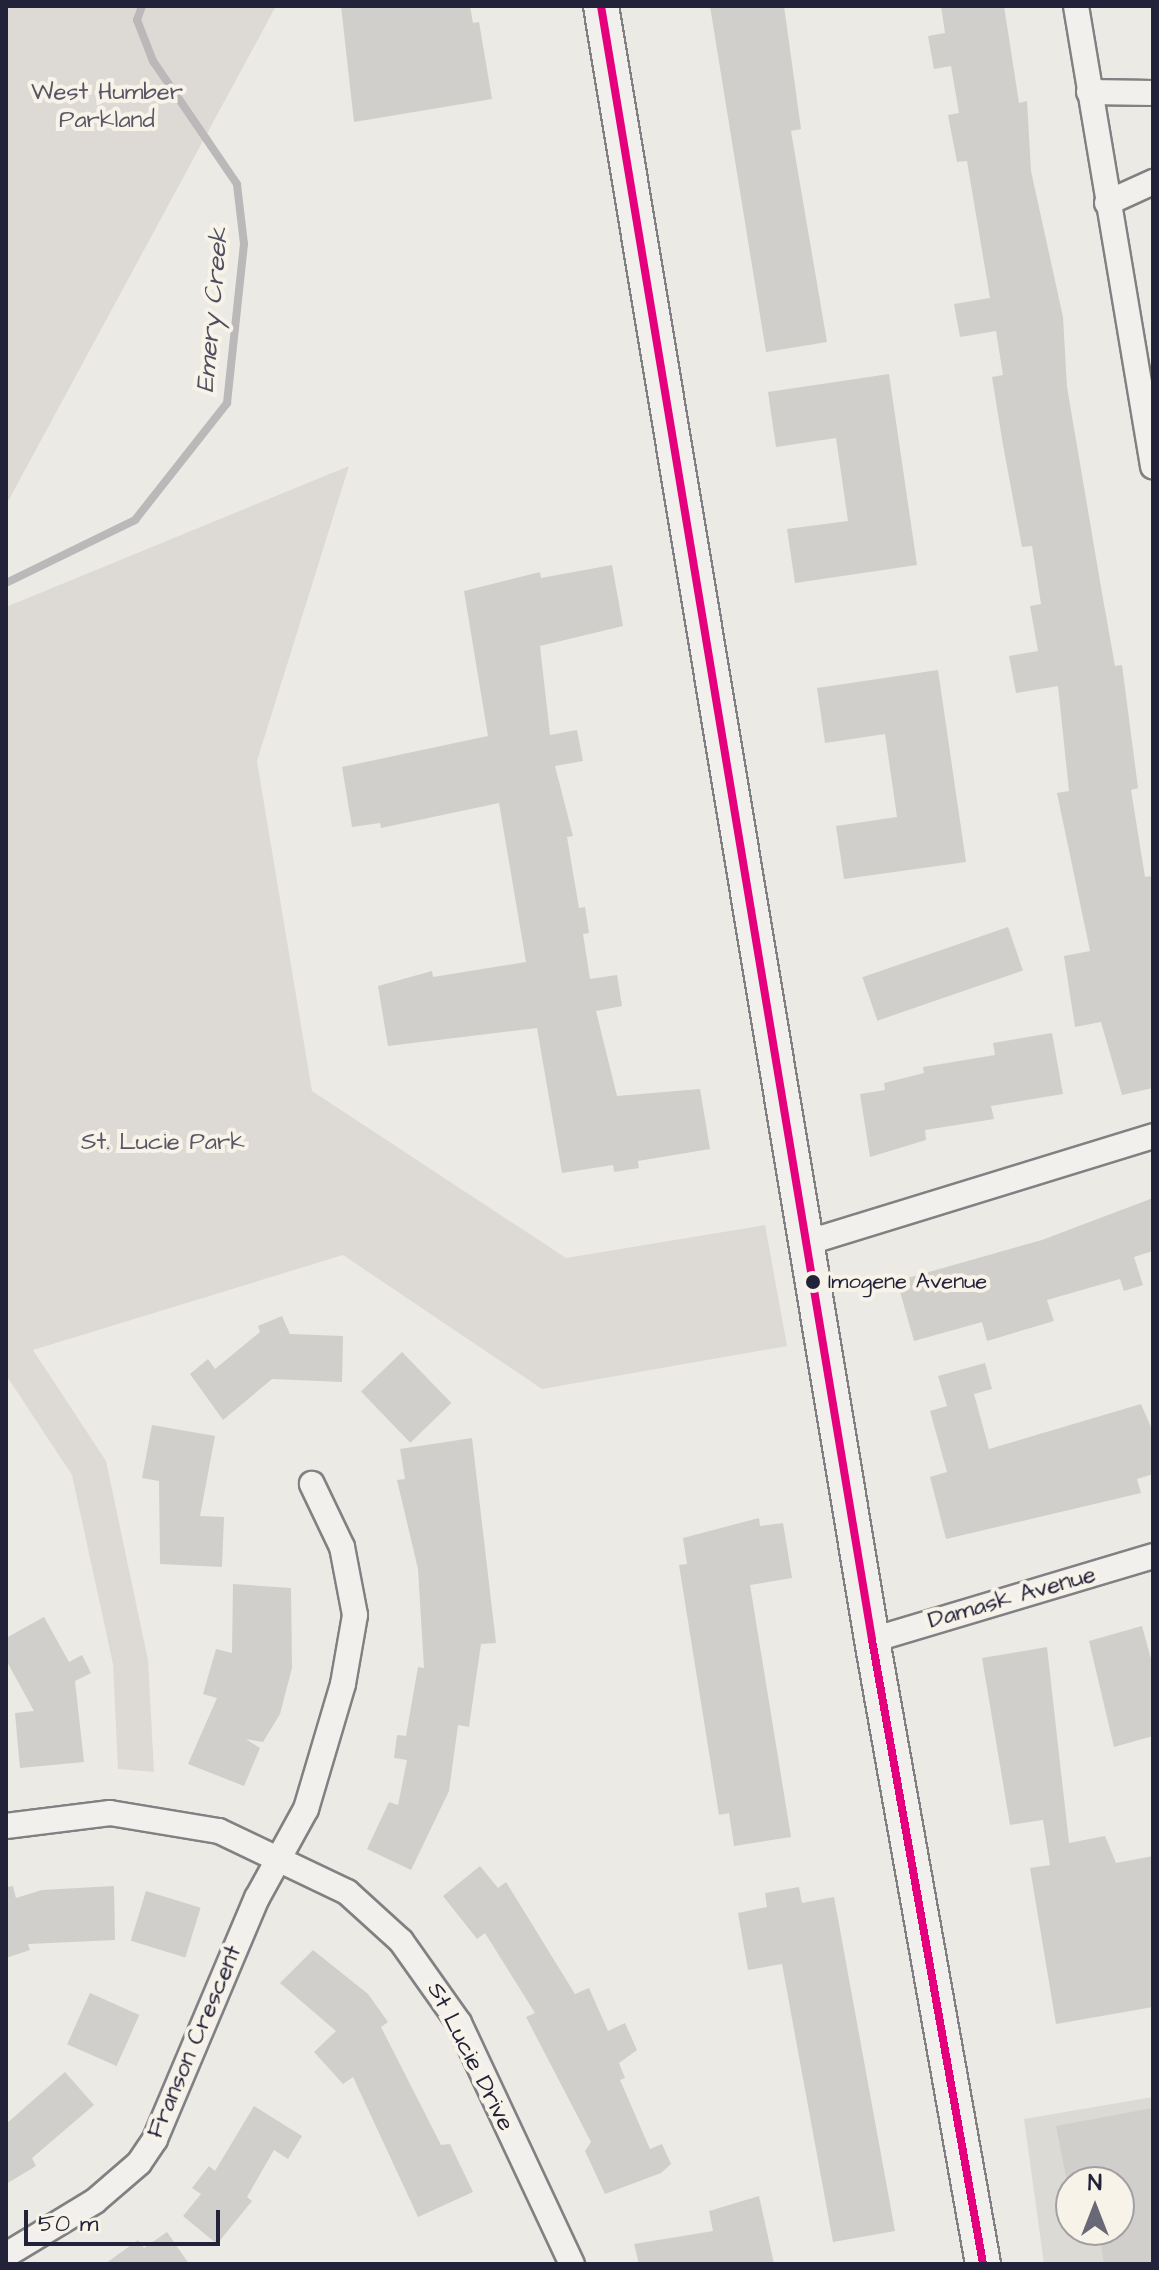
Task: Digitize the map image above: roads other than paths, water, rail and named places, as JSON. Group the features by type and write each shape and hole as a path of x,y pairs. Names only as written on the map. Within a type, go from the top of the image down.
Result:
{"main road":[{"path":"601,6 809,1242 872,1640 983,2264"}],"street":[{"path":"1076,6 1153,467"},
{"path":"1089,92 1153,93"},
{"path":"1107,203 1153,182"},
{"path":"809,1242 1153,1136"},
{"name":"Franson Crescent","path":"6,2255 95,2201 147,2151 278,1859 306,1809 343,1684 355,1615 342,1547 312,1484"},
{"name":"Damask Avenue","path":"872,1640 1153,1556"},
{"name":"St Lucie Drive","path":"6,1826 110,1813 219,1831 347,1892 424,1969 459,2023 572,2264"}],"waterway":[{"name":"Emery Creek","path":"6,583 135,520 227,403 244,244 237,184 153,61 137,20 142,6"}],"place":[{"name":"Imogene Avenue","path":"813,1282"}],"park label":[{"name":"West Humber Parkland","path":"107,107"},
{"name":"St. Lucie Park","path":"163,1143"}]}
